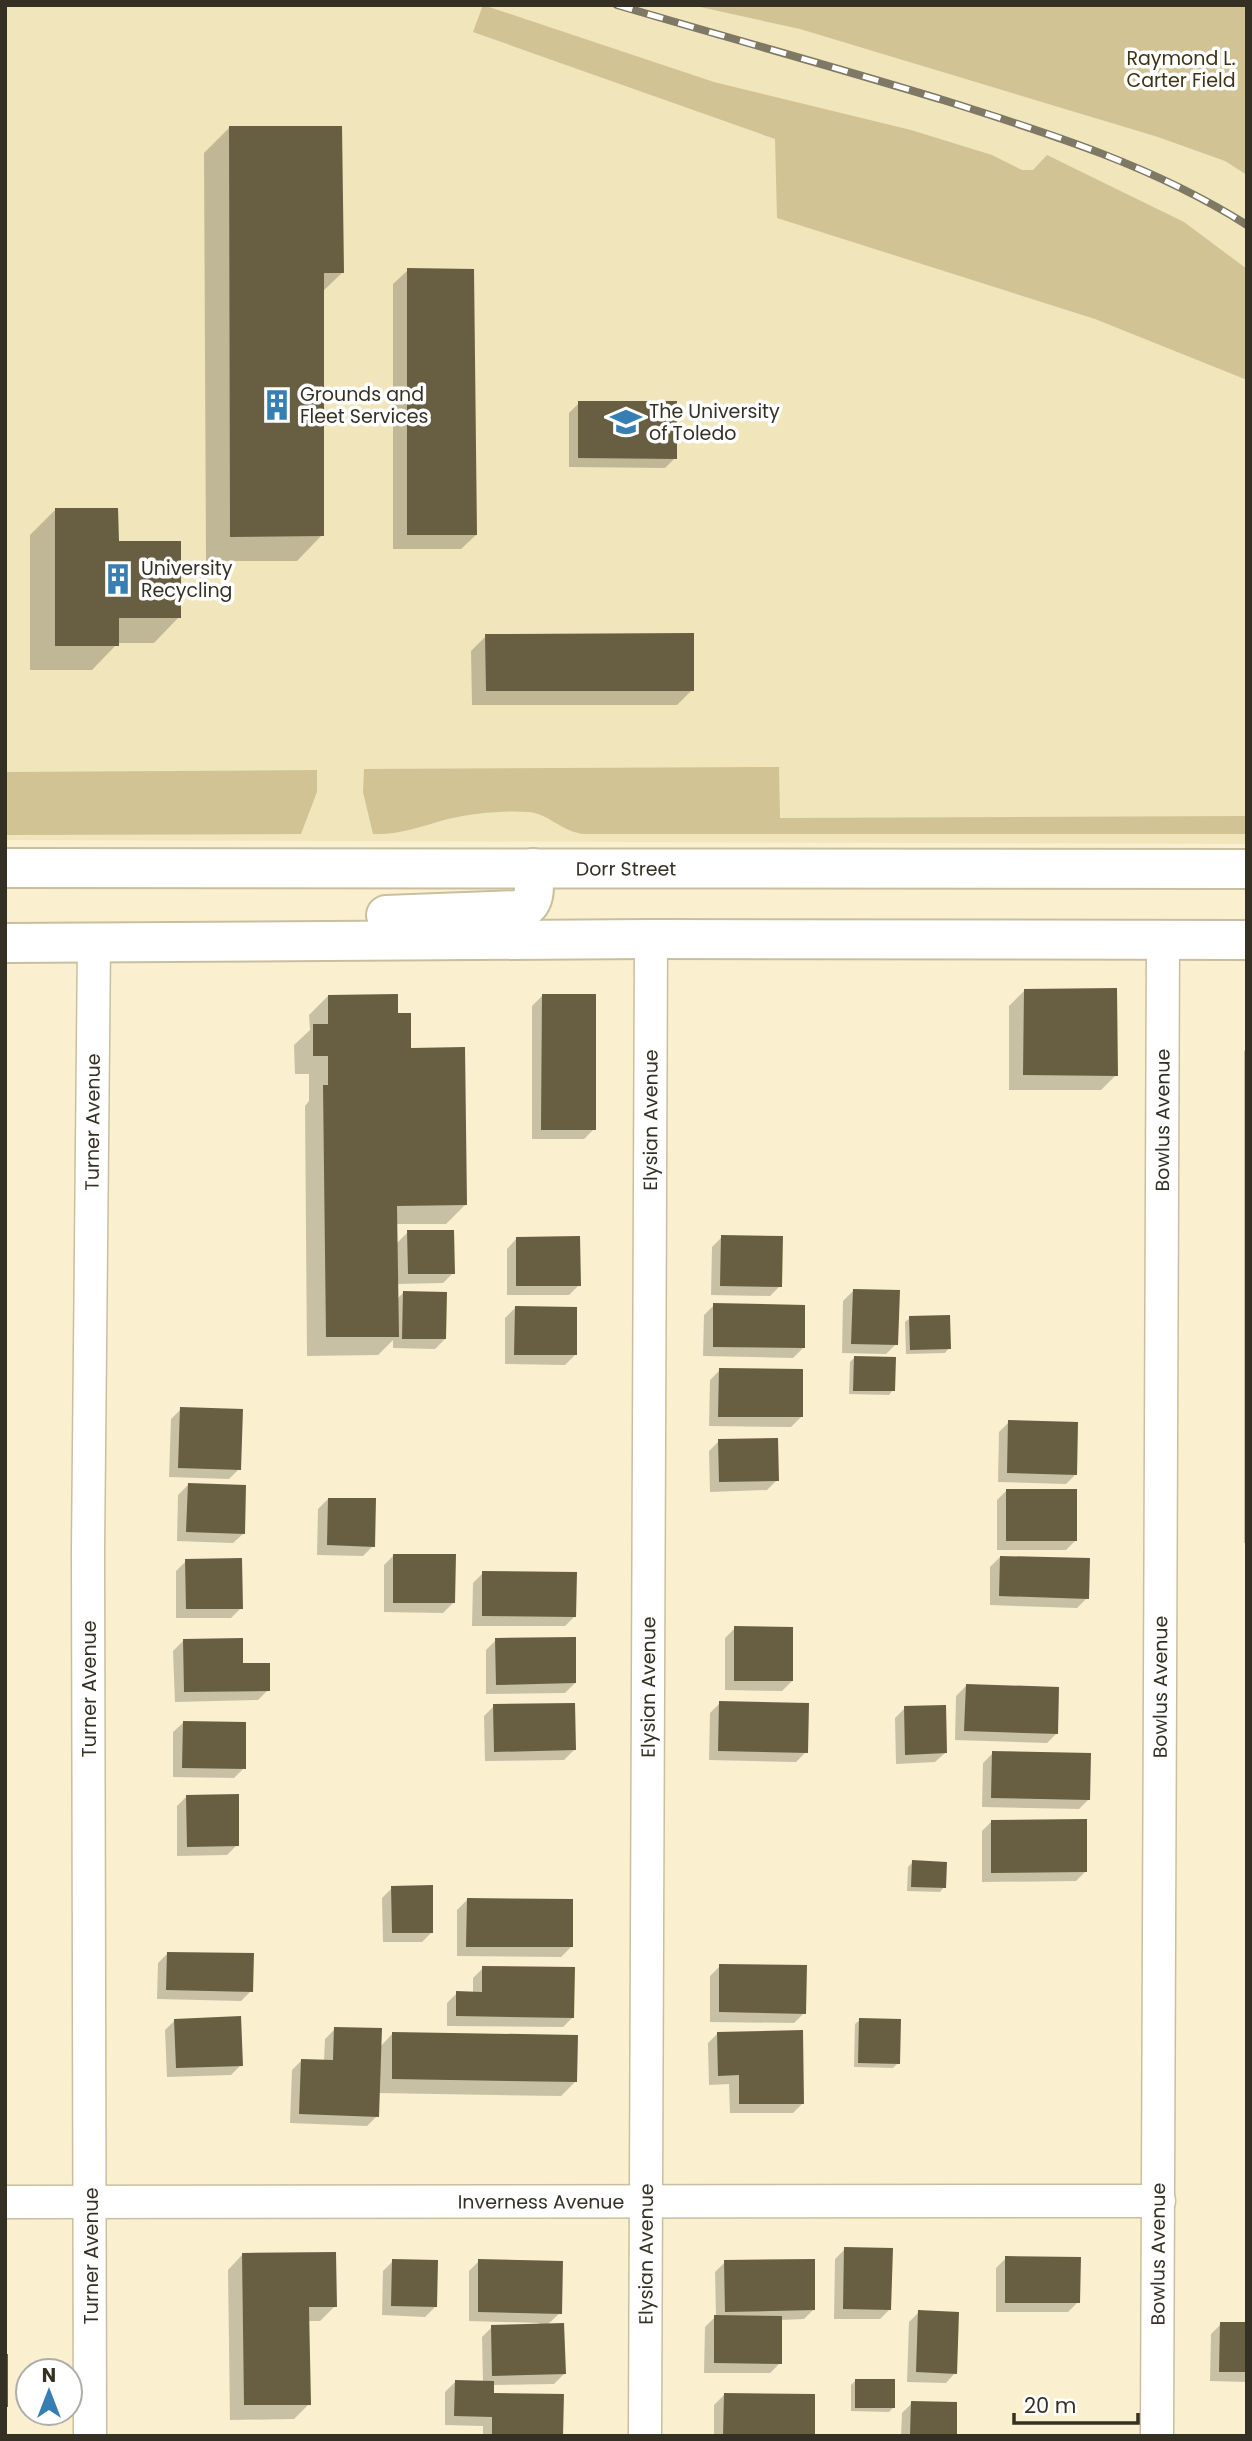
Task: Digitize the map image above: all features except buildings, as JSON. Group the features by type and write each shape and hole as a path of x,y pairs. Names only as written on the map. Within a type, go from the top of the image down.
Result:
{"main road":[{"name":"Dorr Street","path":"5,868 1247,869"},
{"path":"94,943 337,917 520,910 532,901 533,868"},
{"path":"5,943 651,939 1247,940"}],"street":[{"name":"Elysian Avenue","path":"645,2436 651,939"},
{"name":"Bowlus Avenue","path":"1157,2436 1163,939"},
{"name":"Turner Avenue","path":"90,2436 88,1550 94,943"},
{"name":"Inverness Avenue","path":"5,2202 1159,2201"}],"shaded area":[{"name":"The University of Toledo","path":"5,5 1247,5 1247,844 5,840"}],"green space":[{"path":"483,5 714,82 911,130 992,155 1022,170 1033,170 1047,155 1184,222 1247,269 1247,380 1095,319 777,218 775,139 473,32"},
{"name":"Raymond L. Carter Field","path":"691,5 1247,5 1247,175 1225,161 1158,137 800,29"},
{"path":"779,767 780,818 1247,816 1247,834 584,834 569,830 536,813 509,811 468,815 402,832 373,834 363,792 364,769"},
{"path":"317,770 317,792 301,834 5,835 5,772"}],"railway":[{"path":"617,5 902,88 1061,138 1175,185 1247,225"}],"place":[{"name":"Grounds and Fleet Services","path":"277,405"},
{"name":"The University of Toledo","path":"626,422"},
{"name":"University Recycling","path":"118,579"}]}
